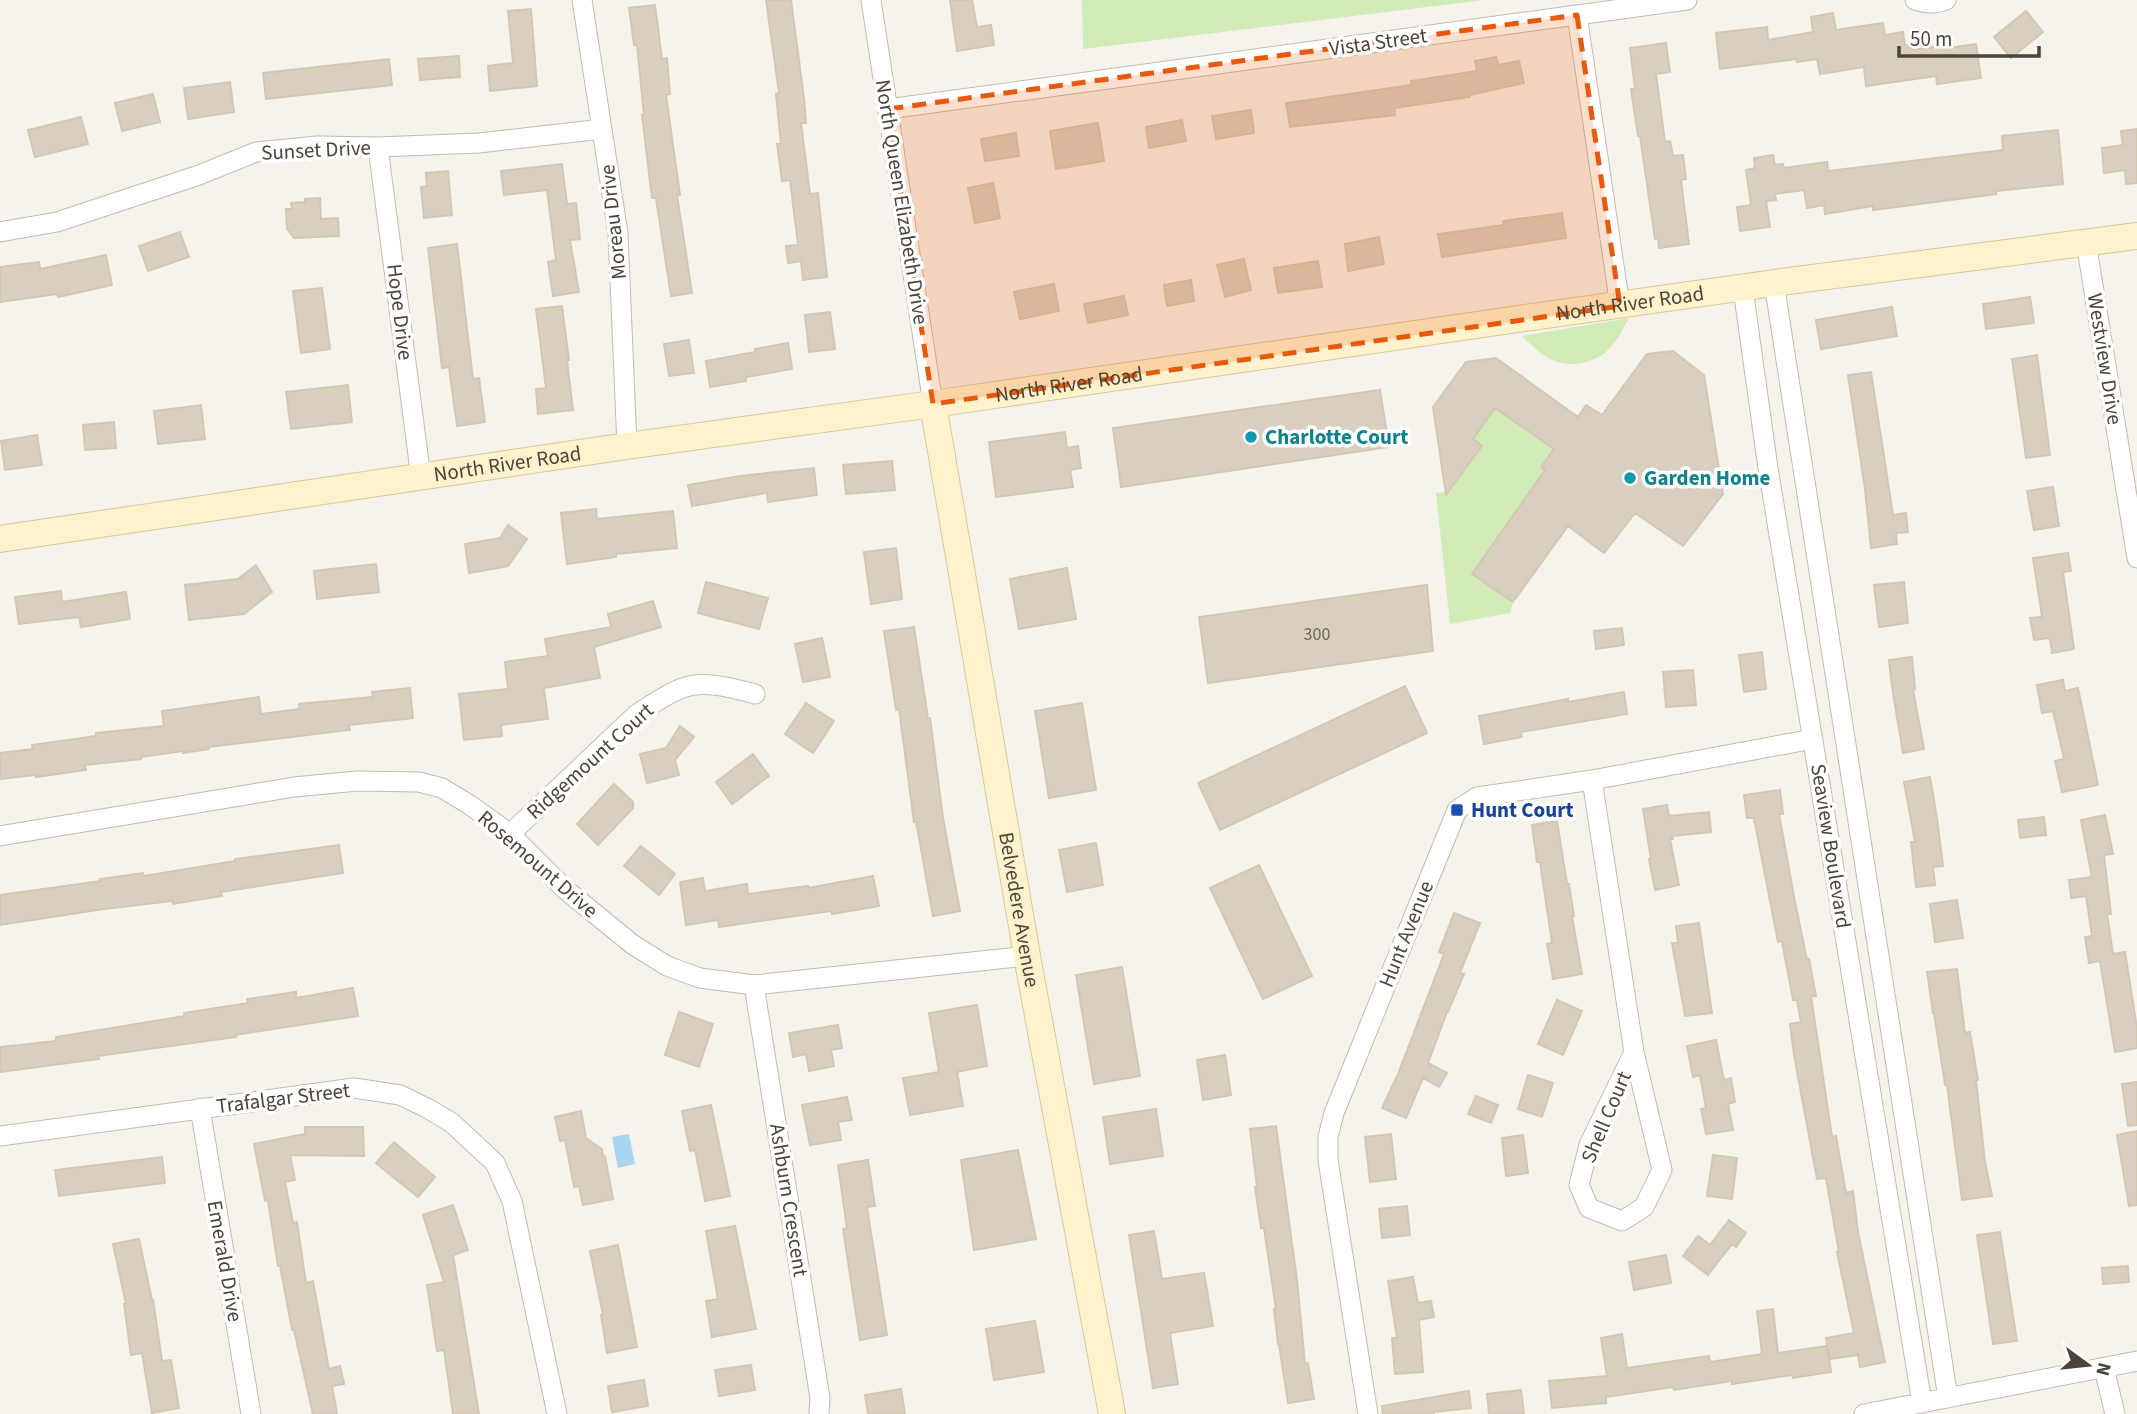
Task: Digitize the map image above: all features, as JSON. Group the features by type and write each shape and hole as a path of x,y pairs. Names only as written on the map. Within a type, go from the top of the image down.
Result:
{"main road":[{"name":"North River Road","path":"0,539 1504,321 2137,236"},
{"name":"Belvedere Avenue","path":"933,404 1027,956 1112,1414"}],"street":[{"name":"Moreau Drive","path":"582,0 618,233 627,446"},
{"name":"North Queen Elizabeth Drive","path":"871,0 933,404"},
{"name":"Vista Street","path":"888,109 1687,0"},
{"path":"1915,0 1925,3 1946,0"},
{"path":"1577,15 1619,306"},
{"name":"Sunset Drive","path":"0,232 57,222 199,175 256,152 317,146 378,147 479,142 602,129"},
{"name":"Hope Drive","path":"378,147 421,478"},
{"name":"Westview Drive","path":"2086,243 2137,558"},
{"name":"Seaview Boulevard","path":"1773,283 1948,1398"},
{"name":"Seaview Boulevard","path":"1743,289 1770,482 1922,1404"},
{"name":"Ridgemount Court","path":"510,834 637,714 662,698 682,687 721,684 755,694"},
{"name":"Hunt Avenue","path":"1368,1414 1328,1160 1328,1138 1334,1113 1457,810 1478,797 1592,780 1813,739"},
{"name":"Shell Court","path":"1592,780 1634,1052 1662,1170 1644,1207 1622,1221 1589,1208 1579,1185 1589,1145 1634,1052"},
{"name":"Rosemount Drive","path":"0,836 295,787 358,781 419,782 442,788 510,834 566,890 632,944 667,966 700,978 754,985 1027,956"},
{"name":"Ashburn Crescent","path":"754,985 820,1398 819,1414"},
{"name":"Trafalgar Street","path":"0,1136 354,1088 400,1095 427,1108 452,1123 495,1163 512,1201 557,1414"},
{"name":"Emerald Drive","path":"200,1108 251,1414"},
{"path":"1864,1414 2137,1362"},
{"path":"2104,1368 2115,1414"}],"highlighted area":[{"path":"1577,15 1620,306 933,404 888,109"}],"green space":[{"path":"1082,0 1484,0 1083,49"},
{"path":"1629,318 1606,352 1579,364 1552,360 1536,350 1522,336"},
{"path":"1495,408 1554,449 1541,467 1545,470 1472,574 1513,602 1510,613 1450,624 1436,493 1450,491 1482,447 1473,439"}],"water":[{"path":"629,1134 635,1164 618,1168 612,1137"}],"building":[{"path":"766,0 791,0 804,98 806,123 801,123 810,194 818,193 827,277 803,280 801,261 788,263 786,246 798,245 790,180 782,181 777,144 781,144 776,94 779,93"},
{"path":"950,0 972,0 977,27 991,25 994,45 957,51"},
{"path":"655,5 662,59 667,58 670,94 666,95 680,195 677,195 692,293 671,296 656,198 652,198 637,45 634,45 629,8"},
{"path":"531,9 537,86 490,91 488,66 513,63 508,11"},
{"path":"2026,11 2043,32 2011,58 1994,37"},
{"path":"1833,13 1836,30 1883,23 1885,35 1903,32 1905,45 1911,45 1912,50 1976,44 1981,78 1937,84 1936,76 1866,86 1864,67 1820,74 1817,59 1720,69 1716,33 1767,27 1768,40 1813,32 1811,17"},
{"path":"1666,43 1670,72 1656,74 1665,142 1670,141 1673,156 1683,155 1686,179 1681,180 1689,244 1659,248 1658,238 1655,239 1631,89 1635,89 1630,48"},
{"path":"459,56 460,77 420,80 418,59"},
{"path":"1496,57 1498,65 1519,61 1524,83 1470,97 1394,108 1395,115 1290,127 1286,103 1412,85 1411,81 1477,71 1475,61"},
{"path":"389,59 392,85 266,99 263,73"},
{"path":"230,82 234,112 188,119 184,88"},
{"path":"153,94 160,122 122,131 115,103"},
{"path":"1251,110 1254,133 1216,139 1212,116"},
{"path":"81,117 88,144 35,157 28,130"},
{"path":"1182,120 1186,141 1149,148 1146,127"},
{"path":"1098,123 1104,161 1056,169 1050,131"},
{"path":"2137,129 2137,183 2126,184 2125,170 2104,173 2102,148 2123,145 2121,131"},
{"path":"2058,130 2063,184 1825,214 1824,205 1807,208 1804,190 1775,194 1776,200 1766,201 1770,227 1740,231 1737,207 1751,205 1746,170 1755,168 1754,158 1773,155 1775,165 1783,164 1784,168 1827,162 1828,171 2003,150 2002,136"},
{"path":"1016,133 1019,156 985,161 981,139"},
{"path":"562,164 567,204 576,203 580,239 570,240 579,292 553,296 548,262 556,260 547,190 504,195 501,171"},
{"path":"448,171 452,215 424,218 421,187 427,186 426,173"},
{"path":"993,183 1000,218 975,223 968,188"},
{"path":"320,198 321,219 338,218 339,236 294,238 287,229 286,209 292,209 291,203"},
{"path":"1562,213 1566,238 1442,257 1438,234 1504,225 1503,221"},
{"path":"180,232 189,257 148,271 139,246"},
{"path":"1379,237 1384,264 1348,271 1345,244"},
{"path":"457,244 473,379 479,378 485,422 457,426 449,367 442,368 428,248"},
{"path":"106,255 112,285 58,297 57,294 0,302 0,267 39,262 40,269"},
{"path":"1244,259 1251,290 1225,297 1217,265"},
{"path":"1318,261 1322,287 1278,293 1274,268"},
{"path":"1191,280 1194,301 1167,306 1164,285"},
{"path":"1054,284 1059,311 1020,319 1014,292"},
{"path":"322,288 330,349 301,353 293,291"},
{"path":"1124,296 1128,315 1088,323 1084,304"},
{"path":"2030,297 2034,323 1986,329 1983,304"},
{"path":"562,306 573,410 538,414 536,389 546,388 536,309"},
{"path":"1892,307 1897,336 1821,349 1816,320"},
{"path":"830,312 835,349 809,352 805,315"},
{"path":"689,340 694,373 669,376 664,344"},
{"path":"788,343 792,369 710,387 706,361"},
{"name":"Garden Home","path":"1673,351 1704,375 1723,494 1683,546 1635,513 1604,553 1568,526 1513,602 1472,574 1545,470 1541,467 1554,449 1495,408 1473,439 1482,446 1446,495 1433,407 1466,362 1496,358 1578,417 1586,405 1602,415 1647,354"},
{"path":"2037,355 2050,455 2026,458 2012,359"},
{"path":"1871,372 1893,515 1906,513 1908,532 1896,533 1897,544 1871,548 1848,375"},
{"path":"348,385 352,422 291,429 286,392"},
{"name":"Charlotte Court","path":"1380,390 1389,447 1121,487 1113,428"},
{"path":"201,405 205,439 158,444 154,411"},
{"path":"114,422 116,448 85,450 83,425"},
{"path":"1065,432 1067,448 1078,446 1081,468 1070,470 1073,487 996,497 989,442"},
{"path":"37,435 42,465 5,470 1,441"},
{"path":"892,461 895,490 846,494 843,465"},
{"path":"814,468 817,495 768,502 767,493 692,506 688,485"},
{"path":"2053,487 2059,526 2034,530 2027,491"},
{"path":"596,509 597,519 673,511 677,548 616,554 616,557 567,564 561,513"},
{"path":"508,525 527,539 508,566 469,573 465,544 500,538"},
{"path":"896,548 902,599 871,604 864,552"},
{"path":"2068,553 2071,571 2063,572 2074,649 2052,653 2050,638 2034,640 2030,618 2042,617 2033,558"},
{"path":"376,564 379,592 317,599 314,571"},
{"path":"256,565 272,592 244,614 189,620 185,585 238,579"},
{"path":"1067,568 1076,619 1019,629 1010,579"},
{"path":"706,582 768,598 759,629 698,613"},
{"path":"1904,582 1908,623 1879,627 1874,585"},
{"path":"1427,585 1433,651 1208,683 1199,617"},
{"path":"61,591 62,602 126,592 130,619 81,627 79,617 19,624 15,597"},
{"path":"653,601 661,627 594,647 600,678 544,688 548,719 501,725 502,736 464,740 459,694 508,689 505,662 548,656 545,639 611,627 608,614"},
{"path":"914,627 960,911 933,916 916,821 914,822 899,709 896,710 884,631"},
{"path":"1622,628 1624,645 1596,649 1594,631"},
{"path":"822,638 830,677 803,682 795,644"},
{"path":"1762,652 1766,689 1744,692 1739,655"},
{"path":"1912,657 1913,690 1924,749 1903,753 1889,660"},
{"path":"1693,670 1696,705 1666,707 1663,672"},
{"path":"2063,680 2065,691 2078,688 2098,785 2062,792 2055,761 2064,759 2053,711 2042,713 2037,685"},
{"path":"1405,686 1427,733 1220,830 1198,783"},
{"path":"410,688 413,718 349,725 350,730 85,765 86,770 0,779 0,753 33,749 32,745 96,736 96,733 164,726 162,711 259,697 261,714 300,709 299,704 373,697 372,692"},
{"path":"1624,692 1627,714 1521,732 1522,737 1484,744 1479,716 1568,699 1568,702"},
{"path":"806,703 834,721 813,753 785,734"},
{"path":"1082,703 1096,790 1049,798 1035,711"},
{"path":"680,726 694,737 675,760 679,775 647,783 640,754 666,748"},
{"path":"753,754 769,776 732,804 716,782"},
{"path":"1930,777 1943,866 1933,867 1935,885 1916,887 1911,842 1915,842 1904,782"},
{"path":"614,784 633,802 633,808 598,845 577,824"},
{"path":"1780,790 1783,814 1779,814 1816,996 1811,996 1832,1137 1836,1136 1846,1193 1853,1191 1858,1232 1885,1362 1860,1367 1858,1355 1830,1359 1826,1338 1854,1333 1837,1252 1826,1178 1817,1179 1794,1055 1790,1024 1801,1022 1797,1000 1793,1000 1782,941 1778,942 1754,818 1747,818 1744,795"},
{"path":"1667,805 1669,816 1709,812 1711,832 1672,836 1673,839 1670,839 1679,885 1655,890 1643,809"},
{"path":"2105,815 2113,854 2104,855 2111,914 2107,914 2113,954 2125,952 2137,1028 2137,1048 2115,1052 2100,961 2089,963 2085,937 2092,936 2086,896 2071,898 2069,880 2092,877 2081,820"},
{"path":"2044,817 2046,835 2020,838 2018,820"},
{"path":"1557,821 1582,974 1553,979 1547,944 1552,943 1532,825"},
{"path":"1096,843 1103,885 1067,892 1059,850"},
{"path":"339,845 343,873 221,892 222,896 173,904 172,901 104,909 0,925 0,895 143,873 144,876 235,859"},
{"path":"641,846 675,874 659,895 624,866"},
{"path":"1259,865 1312,976 1263,999 1210,888"},
{"path":"873,876 879,906 719,927 718,920 686,925 680,882 703,878 705,891 747,884 748,894 808,888"},
{"path":"1957,900 1963,938 1935,942 1930,904"},
{"path":"1454,913 1480,923 1460,973 1464,974 1428,1063 1447,1073 1439,1087 1423,1078 1406,1118 1382,1108 1398,1074 1444,954 1439,952"},
{"path":"1699,923 1712,1013 1685,1016 1672,943 1678,943 1676,926"},
{"path":"1122,967 1140,1076 1094,1084 1076,975"},
{"path":"1957,969 1965,1033 1970,1032 1978,1080 1985,1162 1992,1196 1962,1200 1947,1085 1927,972"},
{"path":"353,988 358,1016 235,1035 236,1037 98,1056 99,1059 0,1072 0,1047 56,1041 56,1037 185,1016 184,1013 248,1003 247,999 296,992 296,998"},
{"path":"1557,1000 1582,1011 1563,1055 1538,1044"},
{"path":"977,1005 987,1066 957,1072 963,1106 910,1115 903,1078 939,1072 929,1013"},
{"path":"679,1012 713,1024 699,1067 665,1055"},
{"path":"838,1025 842,1048 831,1050 834,1066 809,1071 806,1054 793,1057 789,1033"},
{"path":"1716,1040 1724,1080 1731,1078 1735,1102 1728,1104 1733,1130 1706,1134 1701,1109 1706,1108 1700,1075 1693,1077 1687,1046"},
{"path":"1225,1055 1231,1095 1203,1100 1197,1060"},
{"path":"1528,1075 1553,1083 1542,1117 1518,1109"},
{"path":"2137,1082 2137,1125 2128,1126 2122,1084"},
{"path":"1476,1096 1498,1105 1491,1123 1468,1114"},
{"path":"847,1097 852,1120 838,1122 841,1140 810,1145 802,1105"},
{"path":"711,1105 730,1196 705,1201 695,1150 690,1151 682,1111"},
{"path":"1156,1109 1163,1156 1110,1164 1103,1117"},
{"path":"581,1111 586,1138 602,1149 603,1157 605,1156 613,1199 583,1205 579,1186 574,1187 565,1140 560,1141 555,1117"},
{"path":"1276,1126 1297,1280 1305,1364 1308,1363 1314,1399 1288,1403 1264,1228 1261,1228 1255,1187 1250,1129"},
{"path":"305,1127 363,1127 364,1156 290,1155 295,1180 285,1182 293,1223 297,1222 306,1283 313,1281 329,1369 340,1366 344,1384 332,1386 337,1414 313,1414 278,1266 268,1200 265,1201 254,1144 305,1134"},
{"path":"2137,1131 2137,1205 2129,1206 2117,1135"},
{"path":"1391,1134 1396,1179 1370,1182 1365,1137"},
{"path":"1523,1135 1528,1173 1506,1176 1502,1138"},
{"path":"394,1142 435,1177 418,1197 376,1163"},
{"path":"1018,1150 1036,1239 974,1250 961,1160"},
{"path":"1713,1155 1737,1158 1732,1199 1707,1196"},
{"path":"162,1157 165,1183 59,1196 55,1170"},
{"path":"868,1160 875,1206 867,1207 887,1335 860,1340 843,1229 847,1228 838,1165"},
{"path":"453,1205 468,1250 453,1255 479,1414 453,1414 444,1350 437,1351 427,1285 444,1282 423,1215"},
{"path":"1407,1206 1410,1235 1382,1238 1379,1209"},
{"path":"1729,1220 1746,1233 1736,1247 1732,1244 1708,1275 1683,1256 1698,1236 1710,1245"},
{"path":"735,1226 756,1329 712,1337 706,1301 718,1299 706,1231"},
{"path":"1154,1231 1162,1279 1204,1273 1213,1326 1170,1333 1178,1384 1153,1388 1129,1235"},
{"path":"2000,1232 2017,1341 1993,1344 1977,1235"},
{"path":"139,1239 153,1300 162,1361 171,1360 179,1408 152,1413 142,1353 131,1355 126,1304 113,1244"},
{"path":"618,1245 637,1347 607,1353 603,1315 590,1251"},
{"path":"1666,1255 1671,1283 1634,1290 1629,1262"},
{"path":"2128,1266 2129,1282 2103,1284 2102,1268"},
{"path":"1413,1277 1418,1303 1431,1301 1434,1317 1419,1320 1423,1372 1395,1374 1392,1338 1397,1338 1388,1281"},
{"path":"1773,1309 1778,1353 1827,1346 1831,1372 1732,1384 1732,1381 1674,1390 1673,1387 1606,1397 1606,1403 1552,1408 1549,1381 1607,1376 1601,1338 1622,1334 1627,1368 1709,1356 1710,1362 1762,1354 1757,1311"},
{"path":"1035,1321 1044,1372 994,1380 986,1329"},
{"path":"751,1365 755,1390 719,1396 715,1370"},
{"path":"644,1380 648,1406 612,1412 608,1386"},
{"path":"901,1389 905,1414 868,1414 865,1395"},
{"path":"1521,1390 1524,1414 1489,1414 1487,1394"},
{"path":"1469,1391 1471,1408 1433,1412 1434,1414 1383,1414 1382,1406"}],"place":[{"name":"Charlotte Court","path":"1251,437"},
{"name":"Garden Home","path":"1630,478"},
{"name":"Hunt Court","path":"1457,810"}]}
